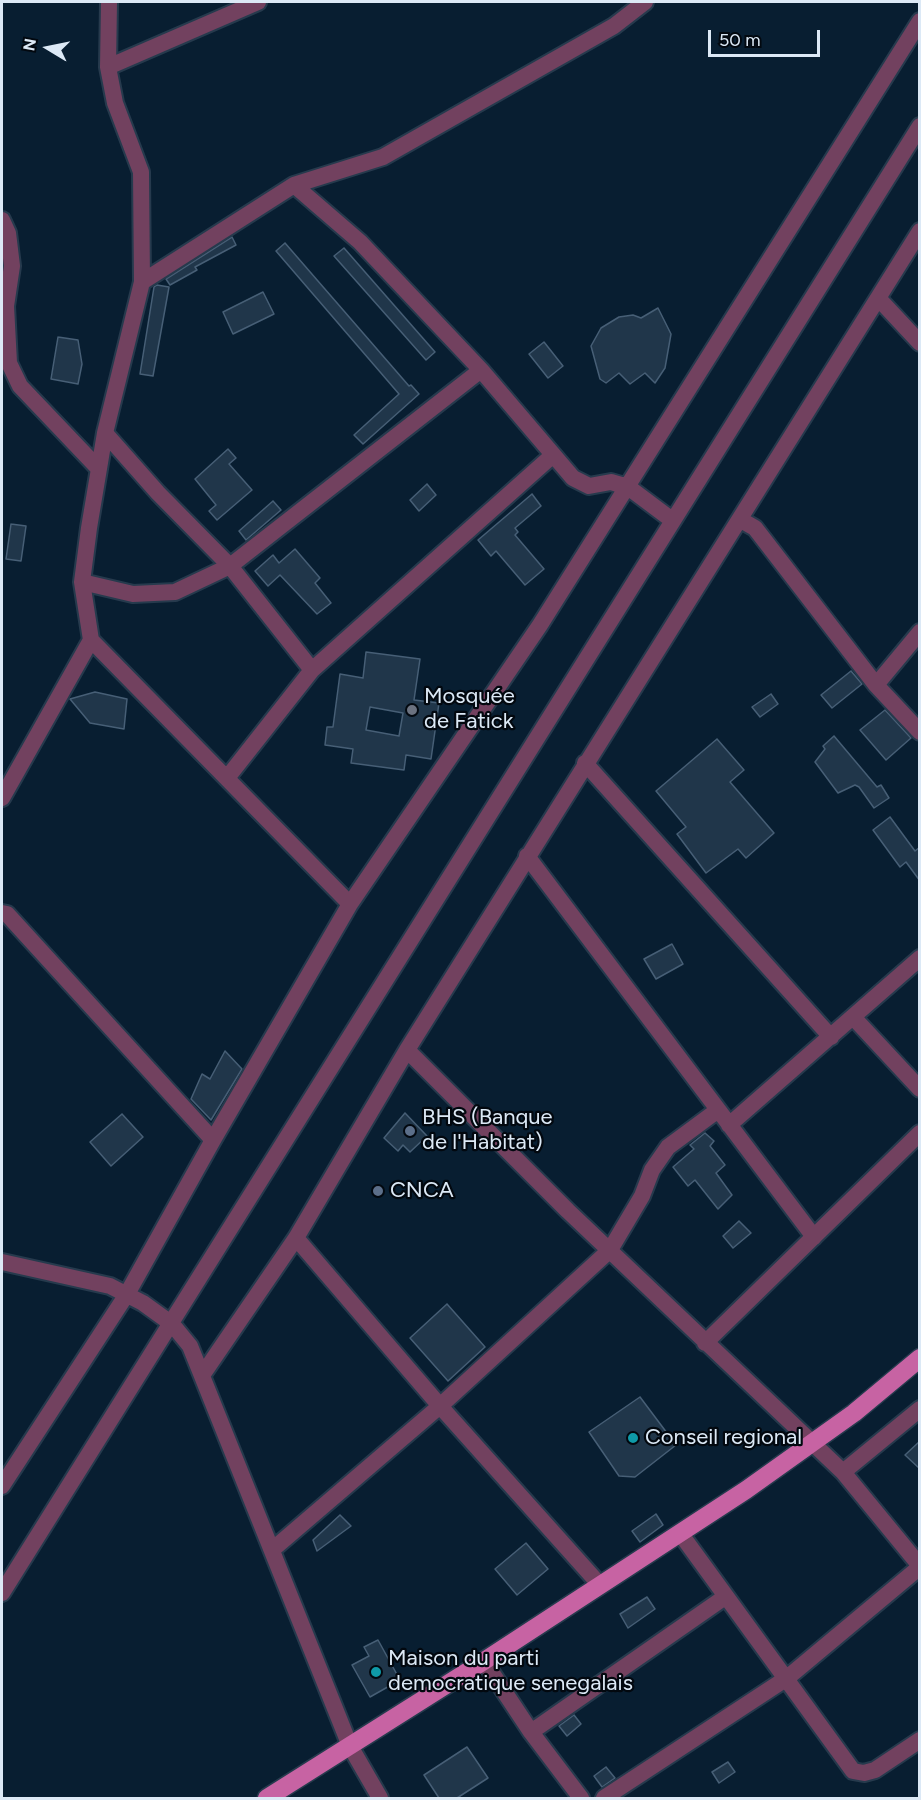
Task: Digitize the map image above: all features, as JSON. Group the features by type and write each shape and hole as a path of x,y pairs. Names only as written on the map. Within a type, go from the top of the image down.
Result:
{"main road":[{"path":"267,1798 746,1491 854,1413 920,1358"}],"street":[{"path":"109,2 108,67 114,103 141,172 142,282 98,468 82,582 91,640 350,904"},
{"path":"108,67 258,2"},
{"path":"142,282 294,185 383,157 614,26 645,2"},
{"path":"2,1486 127,1294 350,904 540,625 920,21"},
{"path":"2,1593 920,126"},
{"path":"294,185 360,242 481,370 573,478 589,486 610,482 628,487 672,520"},
{"path":"2,220 8,233 12,266 6,306 9,363 20,386 98,468"},
{"path":"203,1374 296,1238 407,1050 527,856 735,522 741,520 920,231"},
{"path":"878,298 920,343"},
{"path":"82,582 133,594 175,592 230,566 481,370"},
{"path":"105,433 158,493 230,566 312,670"},
{"path":"226,778 312,670 553,455"},
{"path":"741,520 755,528 876,685 920,732"},
{"path":"876,685 920,632"},
{"path":"2,798 7,777 91,640"},
{"path":"585,763 831,1037"},
{"path":"527,856 814,1236"},
{"path":"2,913 7,914 213,1140"},
{"path":"729,1125 920,958"},
{"path":"854,1017 920,1089"},
{"path":"407,1050 496,1141 705,1343 843,1472 920,1566 787,1678 604,1798"},
{"path":"272,1550 440,1406 610,1250 642,1196 652,1170 668,1147 718,1110"},
{"path":"705,1343 920,1133"},
{"path":"296,1238 440,1406 600,1585"},
{"path":"2,1262 110,1286 127,1294 172,1324 190,1346 350,1746 380,1798"},
{"path":"843,1472 920,1409"},
{"path":"680,1533 853,1771 864,1773 875,1770 920,1740"},
{"path":"531,1732 725,1597"},
{"path":"484,1661 531,1732 581,1798"}],"building":[{"path":"232,237 236,245 195,267 197,270 170,285 166,279"},
{"path":"285,243 409,386 411,385 419,394 363,444 354,435 399,394 276,251"},
{"path":"344,248 435,352 426,360 334,256"},
{"path":"157,285 169,287 153,376 140,374 154,287"},
{"path":"263,292 274,314 233,334 223,312"},
{"path":"658,308 671,334 665,368 655,383 645,373 630,384 619,373 606,383 600,379 591,346 601,328 619,317 633,315 641,318"},
{"path":"58,337 78,340 82,364 78,384 51,379"},
{"path":"544,342 563,366 548,378 529,354"},
{"path":"228,449 236,458 229,464 252,490 217,520 209,511 216,505 195,479"},
{"path":"427,484 436,495 419,511 410,500"},
{"path":"532,494 541,506 515,528 518,532 515,535 544,569 525,585 496,551 491,556 478,540"},
{"path":"273,501 281,510 246,540 239,531"},
{"path":"11,524 26,526 21,561 6,559"},
{"path":"295,549 320,578 315,583 331,603 317,614 280,575 268,586 255,571 273,555 279,563"},
{"name":"Mosquée de Fatick","path":"366,652 420,659 414,700 439,703 431,759 406,755 404,770 351,763 353,749 325,745 327,727 333,727 340,674 363,678","holes":["370,707 403,713 399,736 366,730"]},
{"path":"851,671 862,684 832,708 821,695"},
{"path":"95,692 127,699 124,729 90,723 70,699"},
{"path":"771,694 778,704 760,717 752,707"},
{"path":"885,710 911,738 886,760 860,730"},
{"path":"834,736 877,787 881,785 889,798 874,808 859,787 855,785 838,793 815,762 825,749 823,746"},
{"path":"717,739 744,770 730,782 774,833 746,858 738,849 706,873 677,834 686,827 656,791"},
{"path":"890,817 915,851 920,847 920,881 906,862 900,867 873,830"},
{"path":"672,944 683,964 656,979 644,959"},
{"path":"225,1051 242,1069 211,1120 191,1099 202,1074 210,1079"},
{"name":"BHS (Banque de l'Habitat)","path":"405,1113 427,1136 410,1152 403,1145 398,1151 384,1138"},
{"path":"122,1114 143,1137 111,1166 90,1142"},
{"path":"705,1133 714,1141 710,1146 725,1165 716,1173 732,1195 718,1209 695,1180 688,1186 673,1167 694,1149 690,1145"},
{"path":"739,1221 751,1233 733,1248 723,1236"},
{"path":"447,1304 485,1347 448,1381 410,1338"},
{"name":"Conseil regional","path":"640,1397 676,1445 635,1477 619,1476 589,1432"},
{"path":"920,1441 920,1469 905,1455"},
{"path":"656,1514 663,1525 640,1542 632,1531"},
{"path":"340,1515 351,1526 317,1551 313,1540"},
{"path":"526,1543 548,1569 517,1595 495,1569"},
{"path":"647,1597 655,1609 628,1628 620,1614"},
{"name":"Maison du parti democratique senegalais","path":"378,1640 400,1680 370,1697 352,1665 369,1656 364,1647"},
{"path":"574,1715 581,1724 567,1736 559,1726"},
{"path":"467,1747 488,1778 457,1798 439,1798 424,1775"},
{"path":"728,1762 735,1772 719,1783 712,1772"},
{"path":"606,1767 615,1778 602,1787 594,1776"}],"place":[{"name":"Mosquée de Fatick","path":"412,710"},
{"name":"BHS (Banque de l'Habitat)","path":"410,1131"},
{"name":"CNCA","path":"378,1191"},
{"name":"Conseil regional","path":"633,1438"},
{"name":"Maison du parti democratique senegalais","path":"376,1672"}]}
